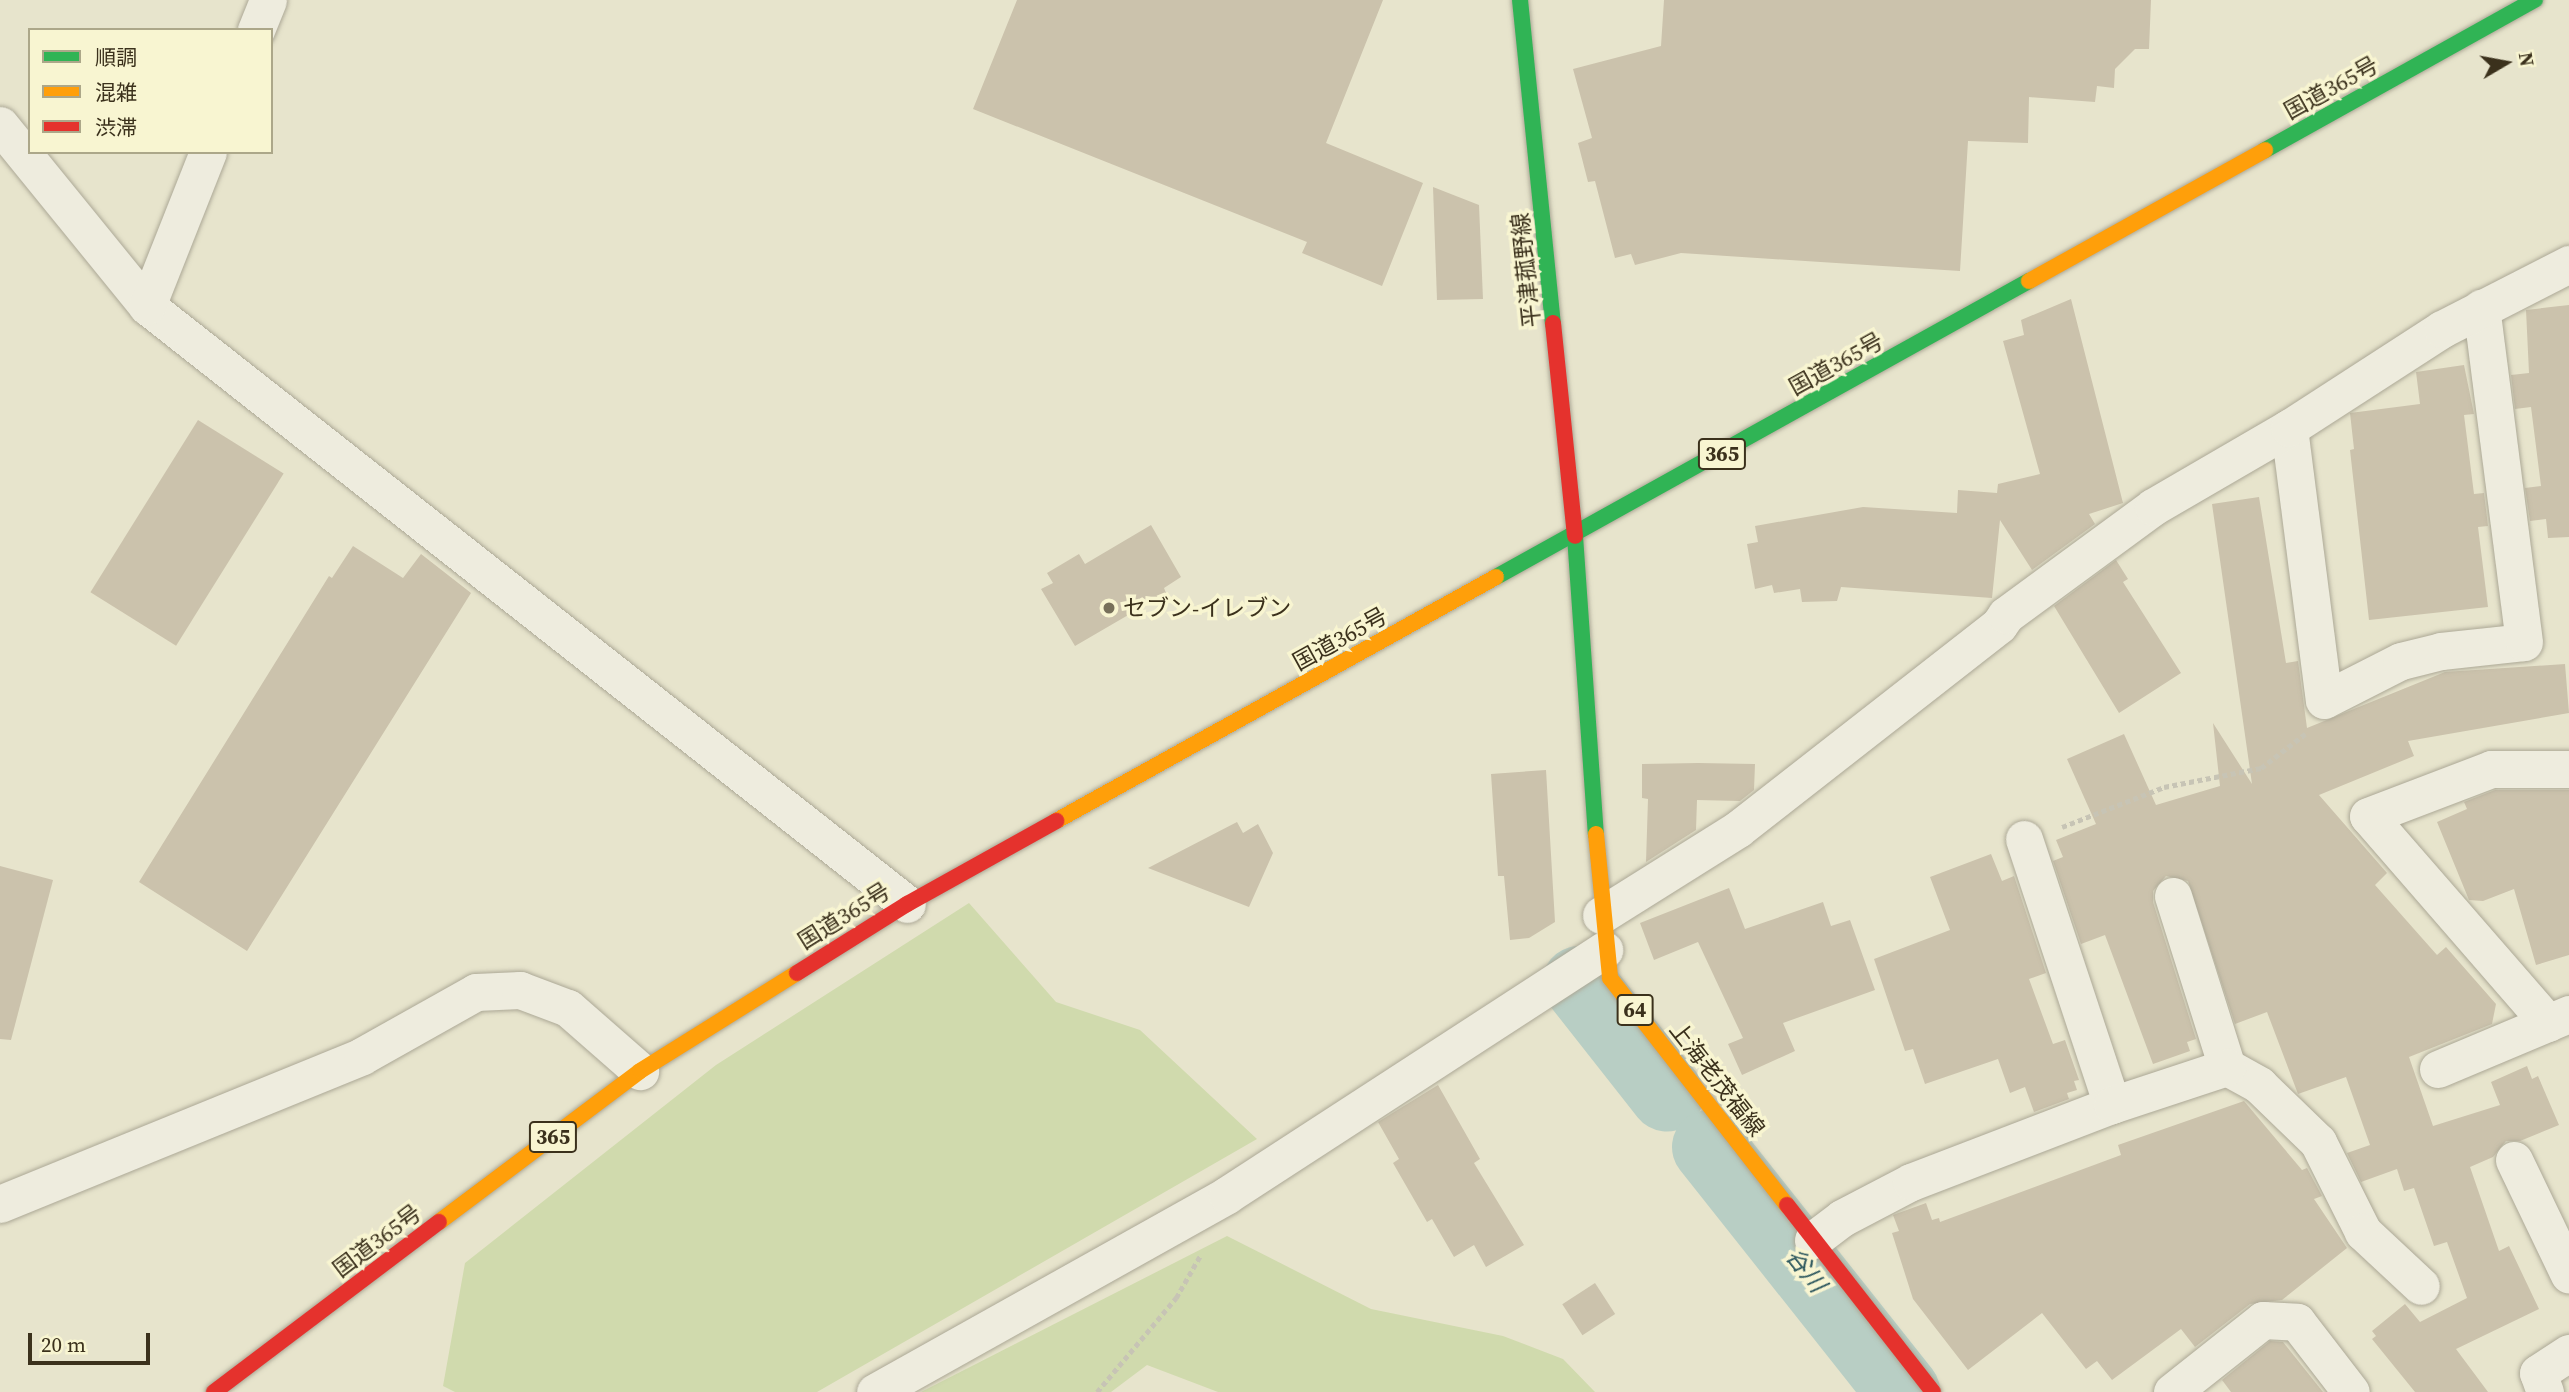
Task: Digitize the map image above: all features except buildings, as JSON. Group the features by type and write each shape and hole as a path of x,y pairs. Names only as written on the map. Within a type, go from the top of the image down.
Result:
{"main road":[{"name":"平津菰野線","path":"1520,0 1575,536"},
{"name":"国道365号","path":"214,1392 640,1071 906,904 1575,536 2535,0"},
{"name":"上海老茂福線","path":"1575,536 1601,915 1610,978 1933,1392"}],"street":[{"path":"257,28 268,0"},
{"path":"0,125 147,306 906,904"},
{"path":"147,306 207,154"},
{"path":"1601,915 1738,829 1999,625 2006,615 2153,507 2289,428 2481,308 2569,264"},
{"path":"2289,428 2324,700 2401,661 2441,651 2524,642 2481,308"},
{"path":"2438,1069 2559,1019 2368,816 2491,769 2569,769"},
{"path":"2024,838 2112,1105"},
{"path":"2173,896 2227,1067 2259,1085 2318,1142 2363,1232 2421,1286"},
{"path":"875,1392 1227,1195 1604,950"},
{"path":"0,1204 362,1056 476,992 520,989 568,1008 640,1071"},
{"path":"1813,1240 1842,1218 1911,1182 2112,1105 2227,1067"},
{"path":"2514,1160 2565,1254"},
{"path":"2172,1392 2263,1320 2297,1322 2351,1392"},
{"path":"2544,1392 2538,1373 2569,1353"}],"path":[{"path":"2024,838 2164,787 2261,768 2313,728 2324,700"},
{"path":"1097,1392 1176,1298 1206,1247 1227,1195"}],"green space":[{"path":"969,903 1056,1002 1140,1030 1257,1139 817,1392 455,1392 443,1386 465,1263 716,1065"},
{"path":"1227,1236 1371,1309 1503,1336 1563,1359 1595,1392 1218,1392 1147,1365 1111,1392 921,1392"}],"waterway":[{"name":"谷川","path":"1579,983 1667,1095"},
{"name":"谷川","path":"1709,1147 1903,1392"}],"traffic: fast":[{"path":"1520,0 1553,323"},
{"path":"2265,150 2535,0"},
{"path":"1496,577 2029,281"},
{"path":"1575,536 1596,834"}],"traffic: slow":[{"path":"2029,281 2265,150"},
{"path":"1056,821 1496,577"},
{"path":"1596,834 1610,978 1787,1205"},
{"path":"439,1222 640,1071 797,973"}],"traffic: jam":[{"path":"1553,323 1575,536"},
{"path":"797,973 907,904 1056,821"},
{"path":"1787,1205 1933,1392"},
{"path":"214,1392 439,1222"}],"place":[{"name":"セブン-イレブン","path":"1109,608"}]}
